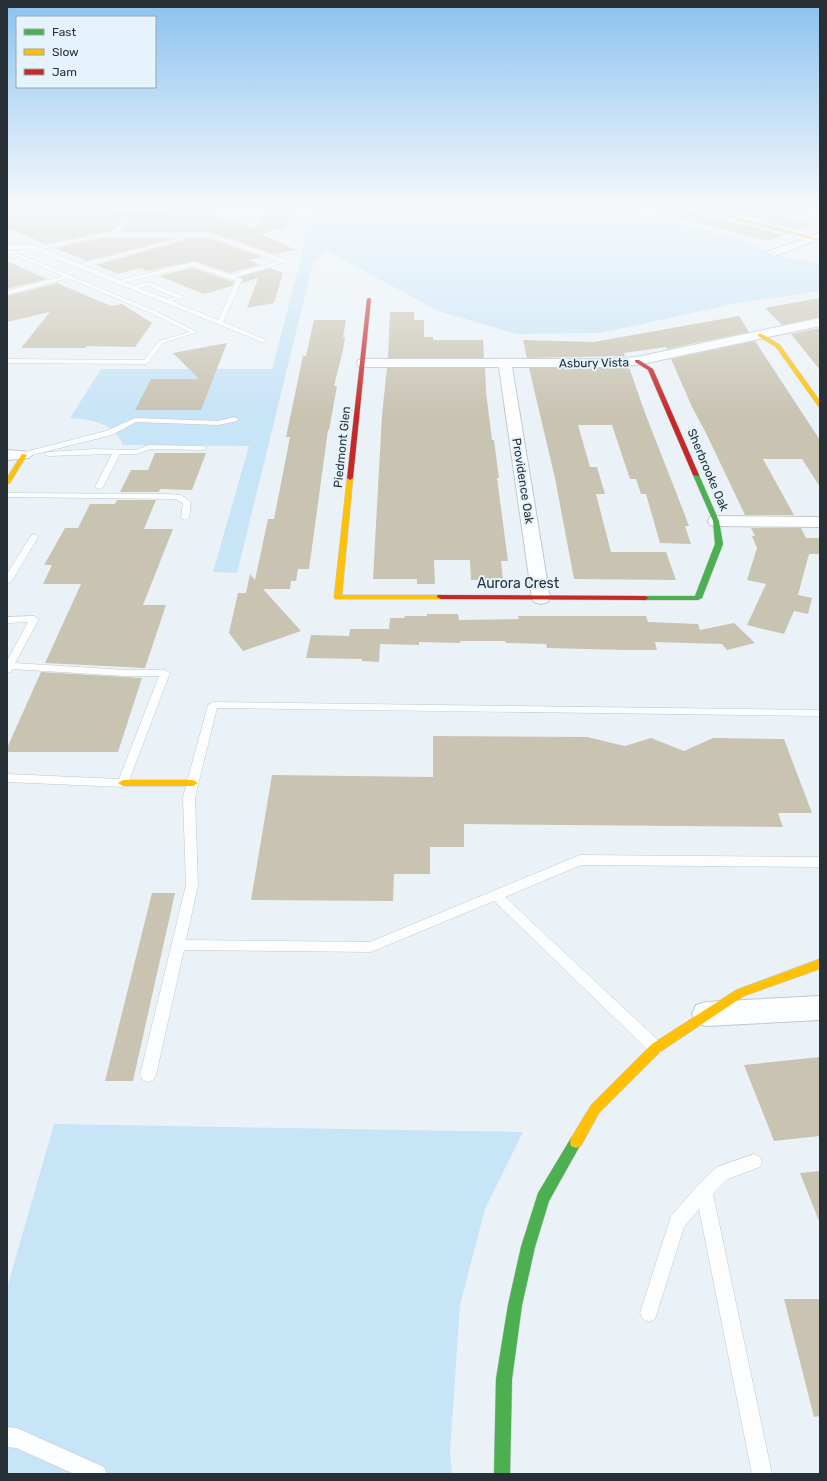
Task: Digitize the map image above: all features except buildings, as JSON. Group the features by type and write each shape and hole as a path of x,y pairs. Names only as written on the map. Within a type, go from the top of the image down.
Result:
{"street":[{"name":"Piedmont Glen","path":"338,597 369,299"},
{"name":"Asbury Vista","path":"363,363 505,364 603,363 637,361 820,322"},
{"path":"760,335 778,346 820,405"},
{"name":"Sherbrooke Oak","path":"637,361 650,369 716,521 719,544 698,598"},
{"name":"Providence Oak","path":"505,364 541,598"},
{"path":"7,455 24,455"},
{"path":"7,483 24,455"},
{"path":"716,521 820,522"},
{"name":"Aurora Crest","path":"338,597 698,598"},
{"path":"123,783 193,783"},
{"path":"502,1474 504,1379 515,1305 528,1247 543,1198 595,1109 656,1048 706,1014 740,993 820,964"},
{"path":"706,1014 820,1008"}],"lane":[{"path":"7,293 69,276"},
{"path":"7,361 146,362 161,342 194,332 153,312 69,276"},
{"path":"105,276 264,341"},
{"path":"120,282 144,276"},
{"path":"220,323 239,280 230,277"},
{"path":"133,288 148,284 181,297 167,301"},
{"path":"24,455 109,433 135,420 219,423 234,419"},
{"path":"24,455 94,451 137,452 149,448 203,448"},
{"path":"99,487 117,452"},
{"path":"7,495 178,497 187,502 185,518"},
{"path":"7,581 34,537"},
{"path":"7,620 34,619 8,667 125,673 165,673 123,783 7,778"},
{"path":"148,1075 192,885 189,796 213,705 820,713"},
{"path":"178,945 371,947 580,860 820,862"},
{"path":"495,895 656,1048"},
{"path":"649,1313 677,1222 704,1191 723,1173 754,1162"},
{"path":"704,1191 762,1474"},
{"path":"7,1436 17,1438 97,1474"}],"shaded area":[{"path":"297,276 310,276 237,573 213,572 249,446 123,445 114,431 108,427 94,421 70,418 101,369 272,369"},
{"path":"374,276 820,276 820,291 737,303 601,333 517,334 438,311"},
{"path":"54,1124 523,1132 485,1209 460,1305 450,1452 452,1474 7,1474 7,1288"}],"traffic: fast":[{"path":"645,598 698,598 719,544 716,521 696,475"},
{"path":"502,1474 504,1379 515,1305 528,1247 543,1198 576,1142"}],"traffic: slow":[{"path":"760,335 778,346 820,405"},
{"path":"7,483 24,455"},
{"path":"350,478 338,597 441,597"},
{"path":"123,783 193,783"},
{"path":"576,1142 595,1109 656,1048 740,993 820,964"}],"traffic: jam":[{"path":"350,478 369,299"},
{"path":"637,361 650,369 696,475"},
{"path":"441,597 645,598"}]}
